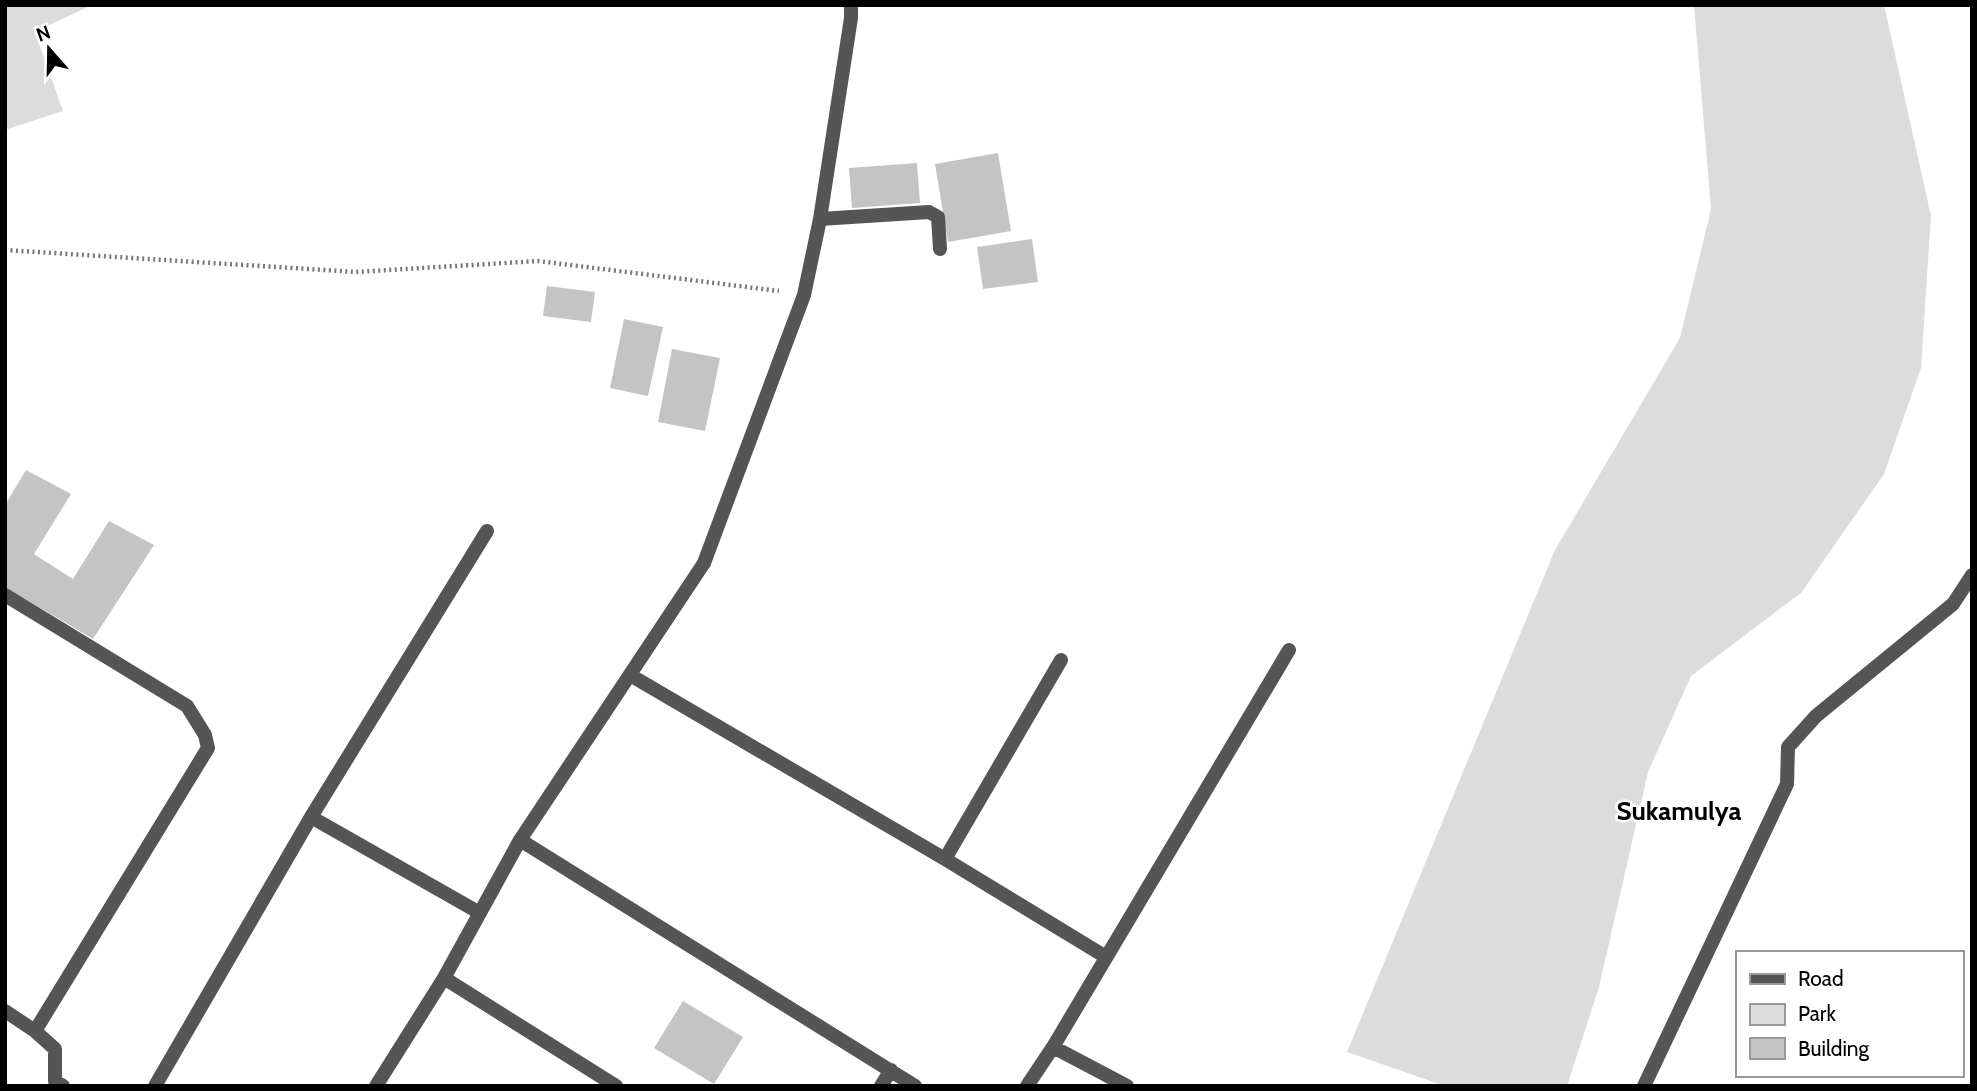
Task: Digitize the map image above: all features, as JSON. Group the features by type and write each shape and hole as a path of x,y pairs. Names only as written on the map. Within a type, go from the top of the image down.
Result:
{"street":[{"path":"376,1086 444,978 520,840 704,563 804,295 820,219 851,5"},
{"path":"820,219 929,212 938,217 940,249"},
{"path":"155,1086 311,817 487,531"},
{"path":"1644,1086 1787,784 1788,747 1816,716 1953,604 1972,575"},
{"path":"5,595 187,706 205,735 208,748 35,1031"},
{"path":"1027,1086 1053,1047 1289,650"},
{"path":"945,859 1061,660"},
{"path":"630,675 945,859 1106,957"},
{"path":"311,817 480,913"},
{"path":"520,840 915,1086"},
{"path":"444,978 616,1086"},
{"path":"5,1011 35,1031 55,1049 55,1081 63,1086"},
{"path":"1053,1047 1126,1086"},
{"path":"881,1086 891,1070"}],"path":[{"path":"5,250 356,272 538,261 804,295"}],"green space":[{"path":"5,5 92,5 35,32 63,111 5,130"},
{"path":"1694,5 1884,5 1931,216 1921,368 1884,474 1801,593 1691,676 1648,772 1599,987 1567,1086 1445,1086 1347,1052 1555,550 1680,338 1711,209"}],"building":[{"path":"998,153 1011,231 948,242 935,164"},
{"path":"917,163 920,203 852,208 849,168"},
{"path":"1032,239 1038,282 983,289 977,247"},
{"path":"547,286 595,292 591,322 543,316"},
{"path":"624,319 663,327 648,396 610,388"},
{"path":"672,349 720,358 705,431 658,422"},
{"path":"26,470 71,494 34,554 73,579 109,521 154,545 93,639 5,587 5,505"},
{"path":"683,1001 743,1037 714,1084 654,1048"}],"district":[{"name":"Sukamulya","path":"1679,811"}]}
